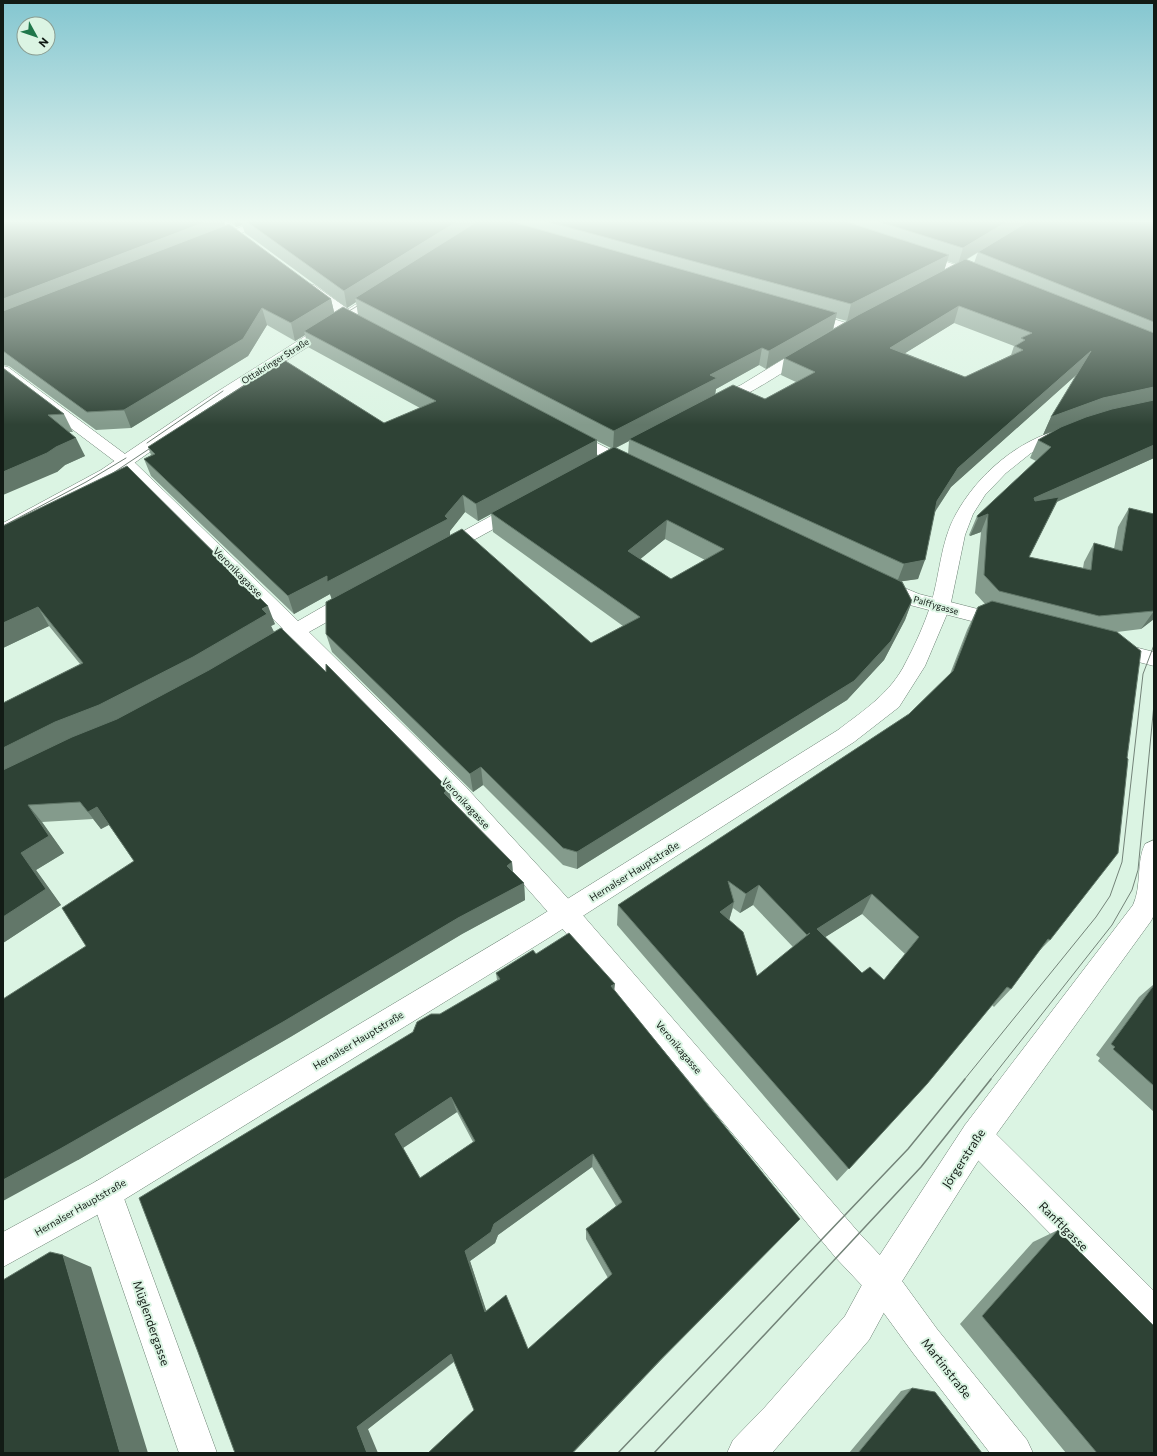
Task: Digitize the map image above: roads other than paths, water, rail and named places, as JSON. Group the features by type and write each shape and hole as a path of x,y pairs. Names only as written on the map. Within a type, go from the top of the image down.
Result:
{"street":[{"path":"311,289 346,316 374,331"},
{"name":"Ottakringer Straße","path":"3,530 66,497 120,458 389,289"},
{"path":"700,410 746,388 855,324 794,312"},
{"name":"Veronikagasse","path":"3,370 120,458 296,630 457,793 565,913 848,1246 882,1282"},
{"path":"554,426 605,461 648,474"},
{"name":"Hernalser Hauptstraße","path":"3,1250 106,1193 565,913 846,736 891,701 915,666 940,607 956,535 964,514 980,492 1000,469 1025,450 1082,426"},
{"path":"605,461 632,446"},
{"name":"Ottakringer Straße","path":"3,517 120,458"},
{"path":"426,559 529,502"},
{"name":"Palffygasse","path":"870,579 913,599 1024,627"},
{"path":"250,658 364,592"},
{"path":"1091,643 1154,659"},
{"name":"Jörgerstraße","path":"746,1453 778,1420 857,1328 882,1282 976,1136 1110,958 1142,912 1147,903 1150,889 1154,851"},
{"name":"Ranftlgasse","path":"976,1136 1154,1315"},
{"name":"Müglendergasse","path":"106,1193 198,1453"},
{"name":"Martinstraße","path":"882,1282 925,1340 1014,1453"}],"tram line":[{"path":"341,316 367,300"},
{"path":"186,423 317,338"},
{"path":"147,443 223,391"},
{"path":"107,477 158,443"},
{"path":"3,526 86,482 126,458"},
{"path":"964,1080 1096,917 1110,896 1122,862 1143,674 1154,645"},
{"path":"990,1080 1112,925 1132,890 1138,870 1154,704"},
{"path":"618,1453 908,1149 965,1079"},
{"path":"654,1453 921,1167 991,1079"}]}
